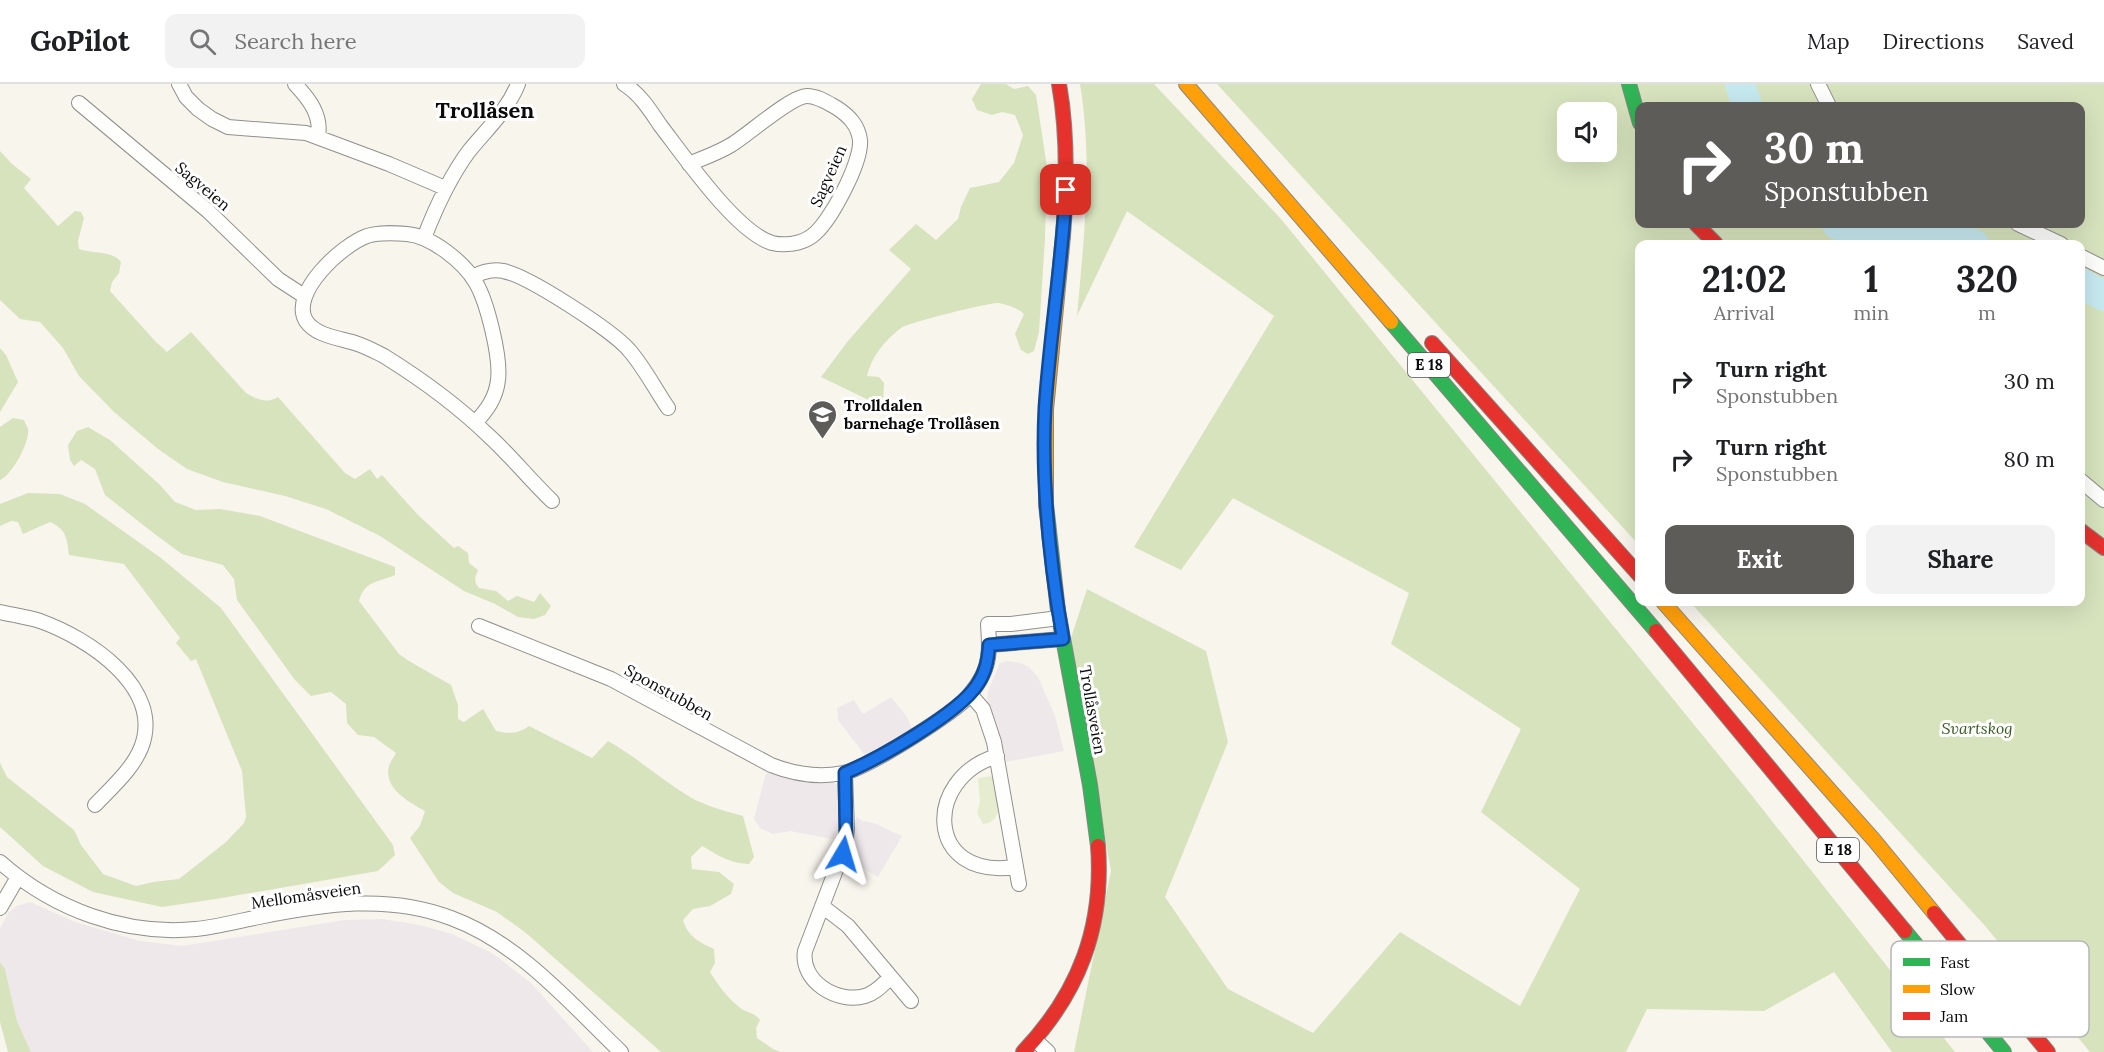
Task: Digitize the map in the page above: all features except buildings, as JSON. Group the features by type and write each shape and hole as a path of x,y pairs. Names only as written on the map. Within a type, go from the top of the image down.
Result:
{"main road":[{"name":"Trollåsveien","path":"1023,1052 1035,1040 1059,1007 1083,960 1093,927 1099,885 1096,826 1059,618 1048,523 1045,440 1048,380 1067,176 1065,123 1059,84"},
{"name":"E 18","path":"1186,84 1671,648 1913,941"},
{"path":"1629,84 1635,105"},
{"path":"1700,228 1712,240"},
{"name":"E 18","path":"1425,335 1635,570"},
{"path":"2085,534 2104,548"},
{"name":"E 18","path":"1667,606 1874,840 1957,941"},
{"name":"E 18","path":"1992,1037 2004,1052"},
{"name":"E 18","path":"2036,1037 2048,1052"}],"street":[{"path":"179,84 186,97 198,109 228,127 294,131 318,137 445,188"},
{"path":"295,84 316,114 319,126 318,137"},
{"path":"424,238 445,188 470,150 505,110 518,84"},
{"name":"Sagveien","path":"624,84 639,97 689,164 738,219 756,234 773,243 791,244 811,237 828,218 856,162 860,139 855,125 838,109 822,100 803,97 787,105 731,144 689,164"},
{"path":"1818,84 1827,102"},
{"name":"Sagveien","path":"79,104 208,211 278,279 304,296"},
{"path":"2026,228 2049,240"},
{"path":"475,423 492,401 499,370 494,339 482,298 472,277 442,249 424,238 379,234 364,237 346,248 321,273 304,296 302,304 307,322 316,331 357,344 382,356 475,423 552,501"},
{"path":"2085,258 2104,268"},
{"path":"472,277 481,272 496,270 514,274 608,331 629,351 668,408"},
{"path":"2085,484 2104,500"},
{"path":"0,612 39,621 88,644 118,670 135,689 143,708 146,726 141,748 130,766 95,805"},
{"name":"Sponstubben","path":"479,626 611,679 771,765 808,775 845,773 865,764 931,724 970,694 987,666 988,624 1011,624 1059,618"},
{"path":"989,645 1063,639"},
{"path":"970,694 986,717 997,756 1019,884"},
{"path":"997,756 979,763 955,785 947,803 945,828 950,845 963,858 991,868 1015,867"},
{"path":"845,773 845,846 804,957 804,965 811,979 836,994 856,998 875,991 891,977"},
{"name":"Mellomåsveien","path":"0,862 45,895 79,911 118,923 157,930 198,929 294,910 362,902 401,904 436,913 474,928 510,950 540,975 621,1052"},
{"path":"0,908 18,877"},
{"path":"822,906 848,926 911,1001"},
{"path":"1035,1040 1048,1052"}],"shaded area":[{"path":"1008,661 1029,667 1038,677 1055,716 1064,751 1005,762 1000,738 987,701 988,691 1000,663"},
{"path":"891,697 907,717 912,729 867,758 838,720 837,708 854,700 862,713 865,713"},
{"path":"766,773 830,781 837,785 840,794 839,822 833,839 790,831 773,834 760,828 754,819"},
{"path":"856,817 902,836 878,877 858,866 846,865"},
{"path":"30,902 75,922 140,941 182,946 345,920 382,919 420,925 452,934 492,953 531,983 593,1052 31,1052 17,1021 5,969 0,962 0,929 8,913 17,906"}],"green space":[{"path":"981,84 1006,84 1014,89 1028,86 1036,95 1047,167 1039,332 1034,351 1028,354 1021,350 1015,334 1024,314 1013,307 999,303 966,309 907,325 884,343 869,369 867,376 879,377 884,383 883,407 821,377 848,341 911,269 889,250 916,224 936,240 958,219 970,188 999,182 1014,163 1023,135 1015,115 1002,112 992,115 977,110 972,99"},
{"path":"1080,84 1154,84 1281,219 1749,792 1891,971 1891,1037 1943,1037 1955,1052 1892,1052 1834,972 1764,1011 1647,1009 1626,1052 1074,1052 1111,871 1070,641 1087,589 1206,651 1228,742 1165,897 1228,989 1313,1033 1400,932 1520,1006 1580,889 1481,812 1521,729 1391,644 1409,593 1233,498 1181,570 1134,547 1274,316 1127,211 1077,316 1087,171"},
{"name":"Svartskog","path":"1217,84 2104,84 2104,1052 2090,1052 2078,1037 2089,1037 2089,941 1998,941 1694,606 2085,606 2085,240 1635,240 1635,541"},
{"path":"0,151 31,179 24,188 58,226 75,211 81,212 84,218 78,241 79,249 107,254 121,262 119,273 112,282 110,291 167,352 191,332 246,393 266,400 278,397 345,473 355,479 370,469 377,479 382,475 418,515 454,548 458,546 468,553 469,563 478,570 475,578 479,588 496,591 508,601 517,596 534,602 540,593 551,606 545,615 534,619 518,617 464,591 380,536 326,509 285,496 223,482 187,469 158,449 114,412 79,376 63,348 40,322 20,319 0,300"},
{"path":"0,348 6,355 18,382 0,412"},
{"path":"13,418 24,420 28,435 15,465 0,480 0,427"},
{"path":"88,427 110,440 159,484 175,502 196,510 220,509 260,516 395,567 395,575 368,586 359,601 399,654 451,685 458,705 458,719 464,722 483,709 496,731 513,733 529,726 592,758 608,741 690,797 709,806 743,816 754,857 749,864 731,861 702,846 691,857 692,869 719,872 734,884 731,894 710,906 693,909 683,920 691,935 714,949 715,963 710,972 719,986 739,1007 760,1020 756,1028 757,1038 781,1052 661,1052 526,933 497,912 453,893 439,882 410,838 420,826 425,811 399,793 390,781 389,766 396,753 374,737 358,735 347,723 346,704 331,692 311,696 295,680 237,600 234,579 223,565 182,554 105,495 95,469 81,460 74,466 70,460 68,445 77,431"},
{"path":"28,493 60,494 85,504 161,558 221,608 393,845 395,855 378,871 162,907 93,892 43,866 0,827 0,763 7,777 74,830 81,845 103,874 136,886 179,879 226,842 244,823 246,817 242,771 196,659 191,661 176,643 180,638 124,564 69,555 63,531 50,522 23,534 18,522 11,521 0,526 0,504"},
{"path":"993,776 998,812 990,822 983,824 977,813 980,802 978,778"},
{"path":"0,962 5,969 17,1021 31,1052 8,1052 0,1022"}],"waterway":[{"path":"1740,84 1746,102"},
{"path":"1860,228 1959,240"},
{"path":"2085,286 2104,296"}],"traffic: fast":[{"path":"1629,84 1635,105"},
{"path":"1391,322 1656,631"},
{"path":"1046,504 1058,611 1090,785 1098,846"},
{"path":"1905,931 1913,941"},
{"path":"1992,1037 2004,1052"}],"traffic: slow":[{"path":"1186,84 1391,322"},
{"path":"1046,504 1046,410 1063,236"},
{"path":"1667,606 1874,840 1934,913"}],"traffic: jam":[{"path":"1059,84 1066,160 1063,236"},
{"path":"1700,228 1712,240"},
{"path":"1432,343 1635,570"},
{"path":"2085,534 2104,548"},
{"path":"1656,631 1905,931"},
{"path":"1023,1052 1043,1030 1059,1006 1084,957 1097,904 1098,846"},
{"path":"1934,913 1957,941"},
{"path":"2036,1037 2048,1052"}],"place":[{"name":"Trolldalen barnehage Trollåsen","path":"823,440"}],"district":[{"name":"Trollåsen","path":"485,110"}],"route":[{"path":"843,854 846,837 845,773 898,745 943,717 963,701 977,685 987,666 989,645 1063,639 1052,571 1046,489 1045,409 1066,190"}]}
